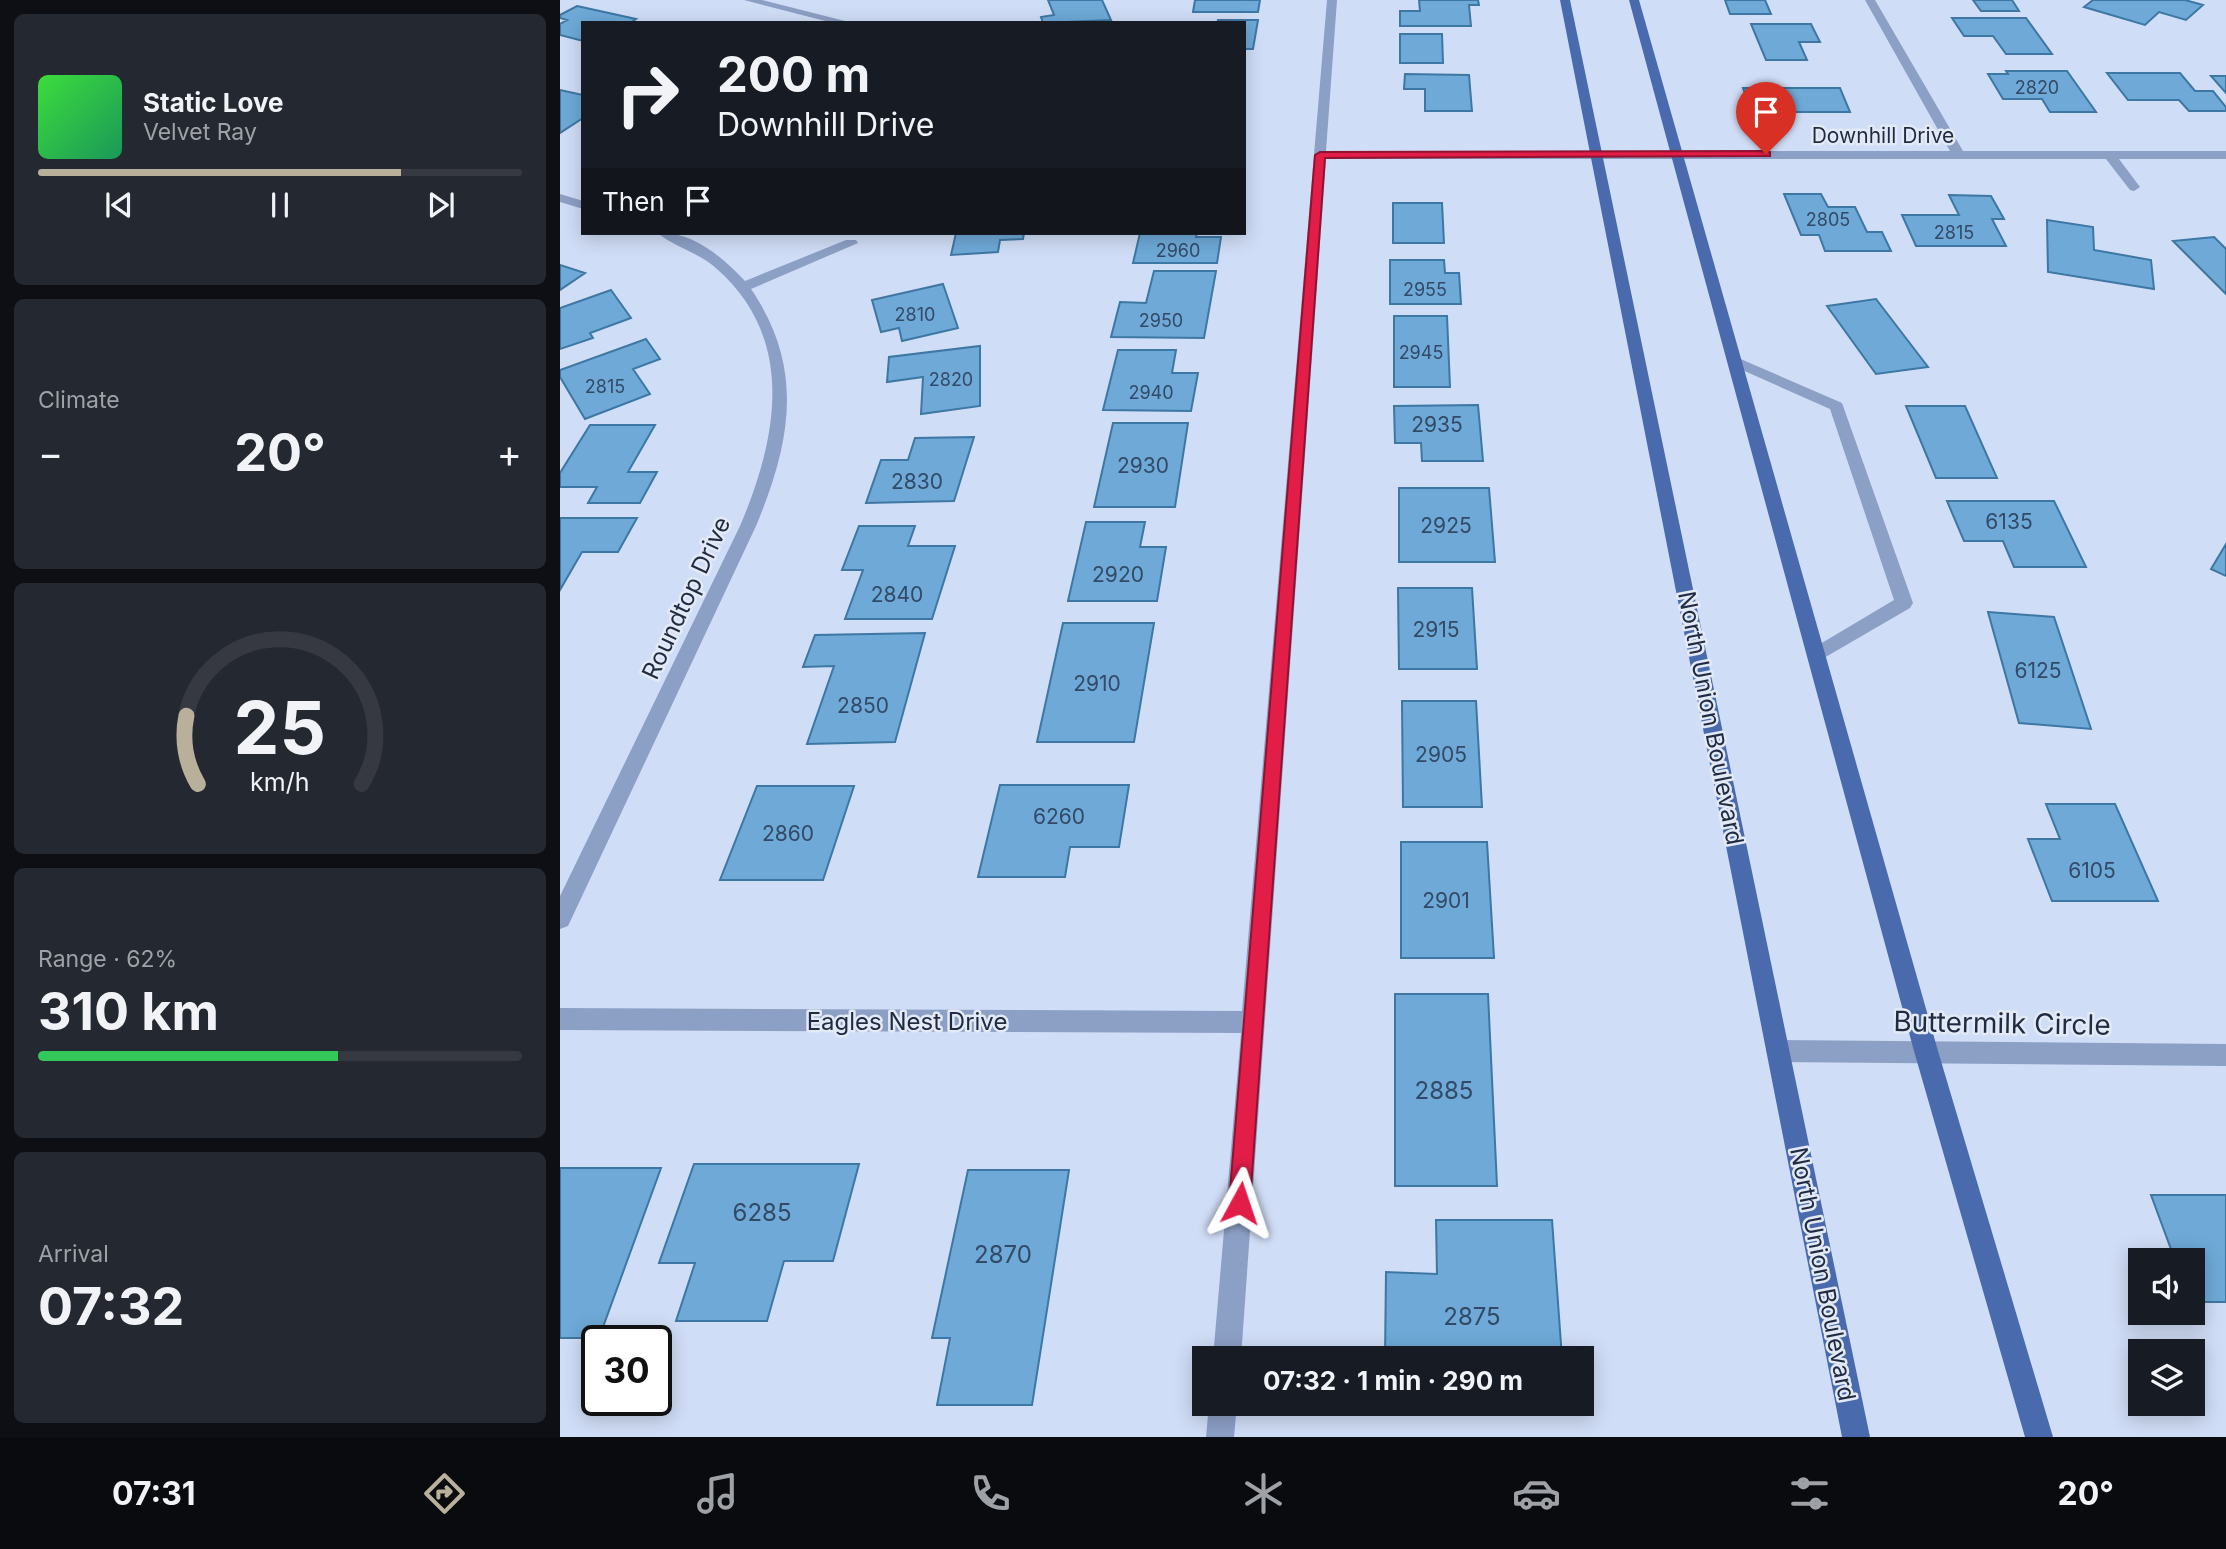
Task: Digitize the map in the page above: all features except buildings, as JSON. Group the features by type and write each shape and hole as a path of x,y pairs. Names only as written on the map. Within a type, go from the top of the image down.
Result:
{"main road":[{"name":"North Union Boulevard","path":"1565,0 1856,1437"},
{"path":"1634,0 1926,1051 2043,1433"}],"street":[{"path":"749,0 839,21"},
{"path":"1228,1346 1332,0"},
{"path":"1870,0 1958,154"},
{"name":"Downhill Drive","path":"1320,155 2226,155"},
{"path":"2110,155 2134,187"},
{"path":"560,198 581,204"},
{"name":"Roundtop Drive","path":"560,919 748,526 770,473 779,431 780,391 775,354 766,324 745,286 718,263 669,235"},
{"path":"745,286 851,243"},
{"path":"1736,362 1837,406 1904,604 1817,655"},
{"name":"Eagles Nest Drive","path":"560,1019 1255,1022"},
{"name":"Buttermilk Circle","path":"1778,1051 2226,1055"},
{"path":"1220,1437 1222,1416"}],"route":[{"path":"1240,1203 1320,155 1766,154"}]}
